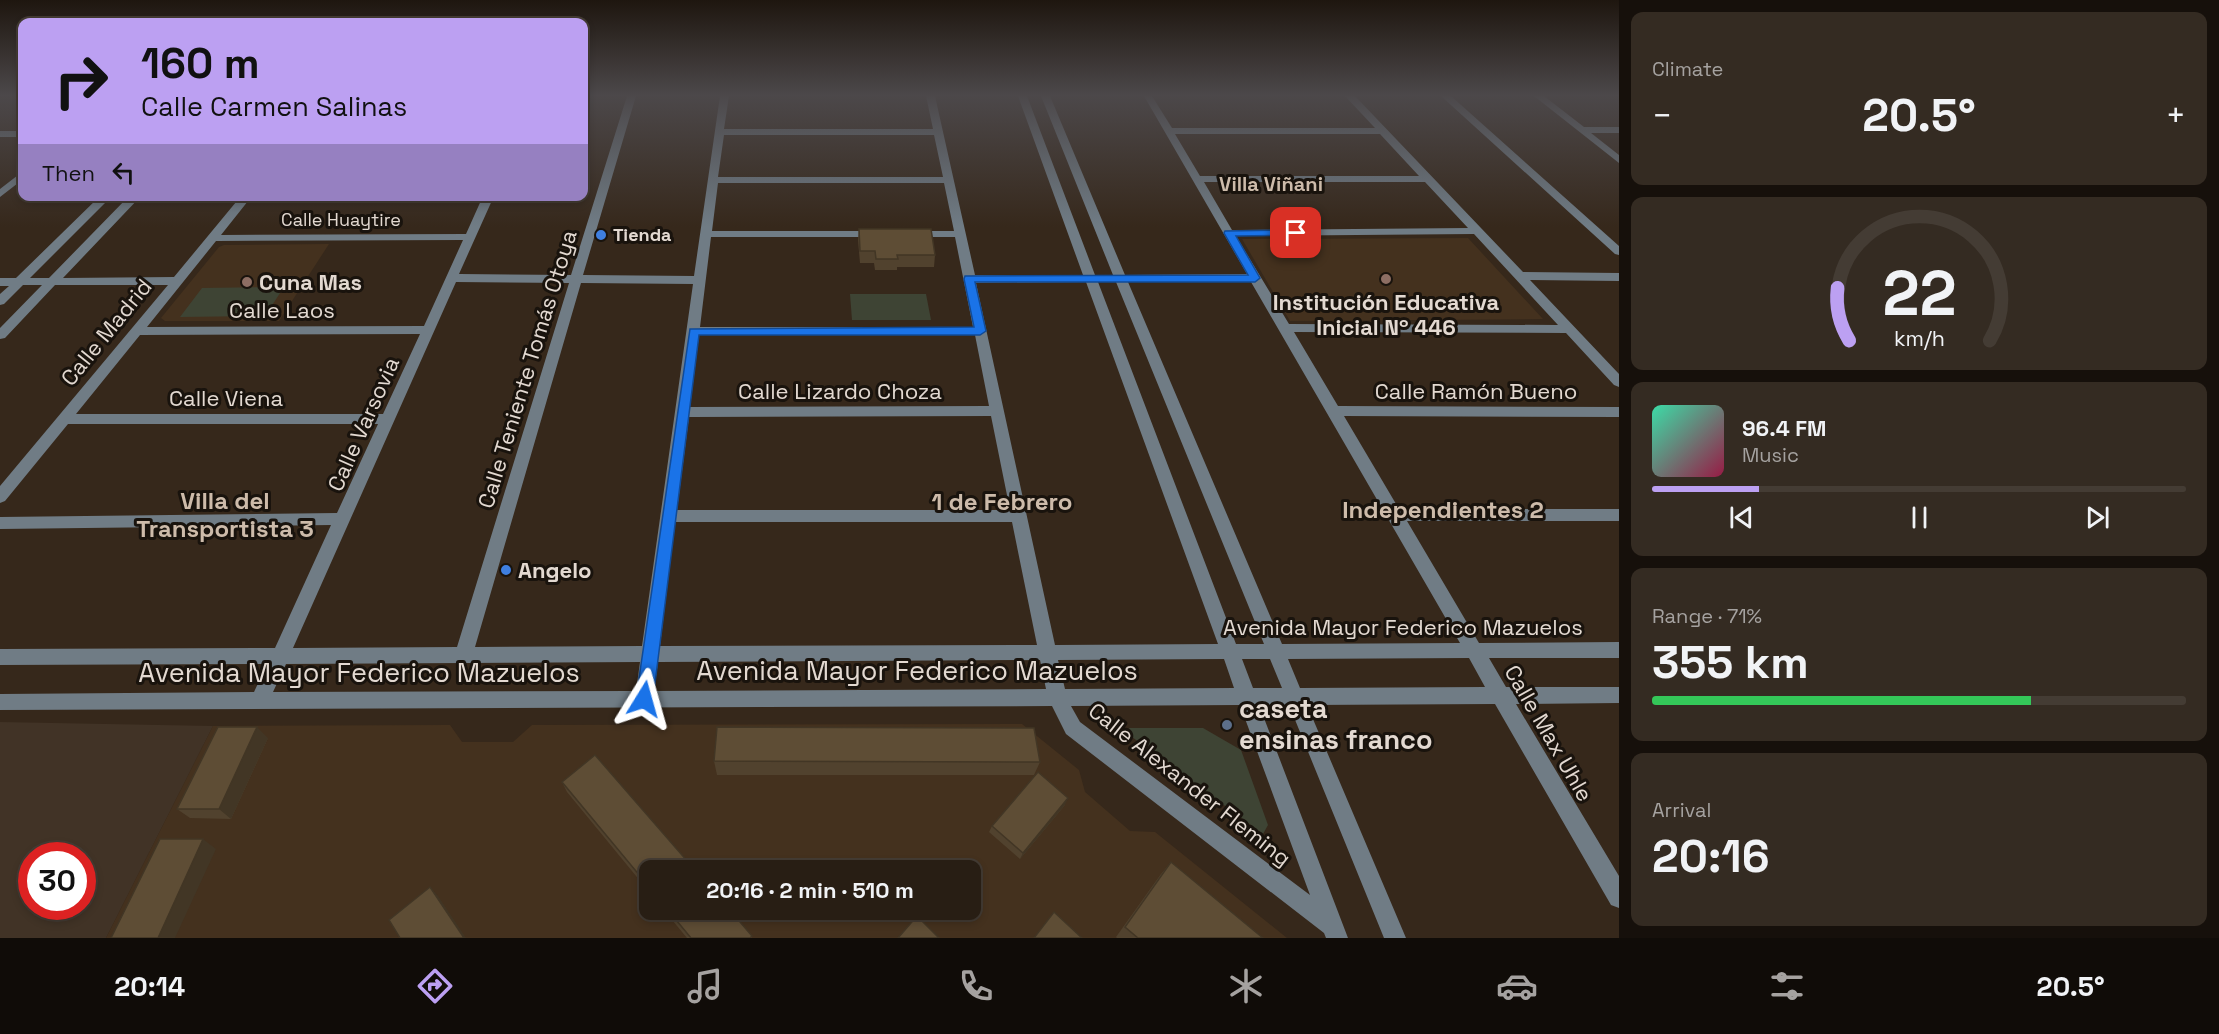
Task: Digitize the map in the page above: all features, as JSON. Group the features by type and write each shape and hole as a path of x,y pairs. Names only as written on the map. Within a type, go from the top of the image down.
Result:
{"street":[{"name":"Calle Teniente Tomás Otoya","path":"464,655 618,140"},
{"path":"644,699 720,140"},
{"name":"Calle Alexander Fleming","path":"940,140 1048,653 1058,697 1073,728 1334,932"},
{"path":"1038,140 1334,932"},
{"path":"1063,140 1395,938"},
{"name":"Calle Max Uhle","path":"1174,140 1619,897"},
{"path":"1392,140 1619,382"},
{"path":"1495,140 1619,252"},
{"path":"1594,140 1619,159"},
{"path":"0,181 18,178"},
{"path":"0,194 18,179"},
{"path":"1197,179 1428,179"},
{"path":"714,180 948,180"},
{"path":"0,300 102,201"},
{"path":"0,335 131,201"},
{"name":"Calle Madrid","path":"0,497 243,201"},
{"name":"Calle Varsovia","path":"260,700 487,201"},
{"path":"1229,233 1477,231"},
{"path":"707,234 960,234"},
{"name":"Calle Huaytire","path":"212,238 471,237"},
{"path":"1519,276 1619,277"},
{"path":"452,278 701,280"},
{"path":"969,279 1255,278"},
{"path":"0,282 177,282"},
{"path":"1284,328 1569,329"},
{"name":"Calle Laos","path":"136,331 428,330"},
{"path":"694,331 980,331"},
{"name":"Calle Lizardo Choza","path":"683,412 997,411"},
{"name":"Calle Ramón Bueno","path":"1334,411 1619,412"},
{"name":"Calle Viena","path":"64,419 388,419"},
{"path":"1394,515 1619,515"},
{"path":"669,516 1019,516"},
{"path":"0,523 343,519"},
{"name":"Avenida Mayor Federico Mazuelos","path":"0,657 1619,650"},
{"name":"Avenida Mayor Federico Mazuelos","path":"0,702 1619,695"}],"shaded area":[{"name":"Institución Educativa Inicial Nº 446","path":"1468,238 1543,319 1290,321 1242,239"},
{"name":"Cuna Mas","path":"329,244 279,321 165,321 161,318 219,247 224,245"},
{"path":"0,722 213,726 106,938 0,938"},
{"path":"1022,724 1079,770 1085,792 1130,831 1155,832 1287,938 106,938 213,726 450,725 462,742 513,742 532,725"}],"green space":[{"path":"284,287 265,316 180,317 202,288"},
{"path":"850,294 926,294 931,320 852,320"},
{"path":"1129,728 1203,728 1241,750 1268,825 1263,834 1132,737"}],"building":[{"path":"859,229 931,229 935,255 897,255 898,259 876,259 875,251 860,251"},
{"path":"218,727 257,727 219,809 177,809"},
{"path":"717,727 1034,728 1040,762 714,761"},
{"path":"595,755 686,860 639,860 639,875 562,782"},
{"path":"1038,772 1068,798 1023,853 992,826"},
{"path":"160,839 203,839 158,938 111,938"},
{"path":"1171,862 1263,938 1138,938 1125,927"},
{"path":"430,887 464,938 400,938 389,920"},
{"path":"1054,912 1082,938 1034,938"},
{"path":"676,920 738,920 752,936 750,938 691,938"},
{"path":"914,920 921,920 939,938 898,938"}],"place":[{"name":"Tienda","path":"601,235"},
{"name":"Institución Educativa Inicial Nº 446","path":"1386,279"},
{"name":"Cuna Mas","path":"247,282"},
{"name":"Angelo","path":"506,570"},
{"name":"caseta ensinas franco","path":"1227,725"}],"district":[{"name":"Villa Viñani","path":"1271,184"},
{"name":"1 de Febrero","path":"1002,502"},
{"name":"Independientes 2","path":"1443,510"},
{"name":"Villa del Transportista 3","path":"225,515"}],"route":[{"path":"644,699 694,331 980,331 969,279 1255,278 1229,233 1296,233"}]}
